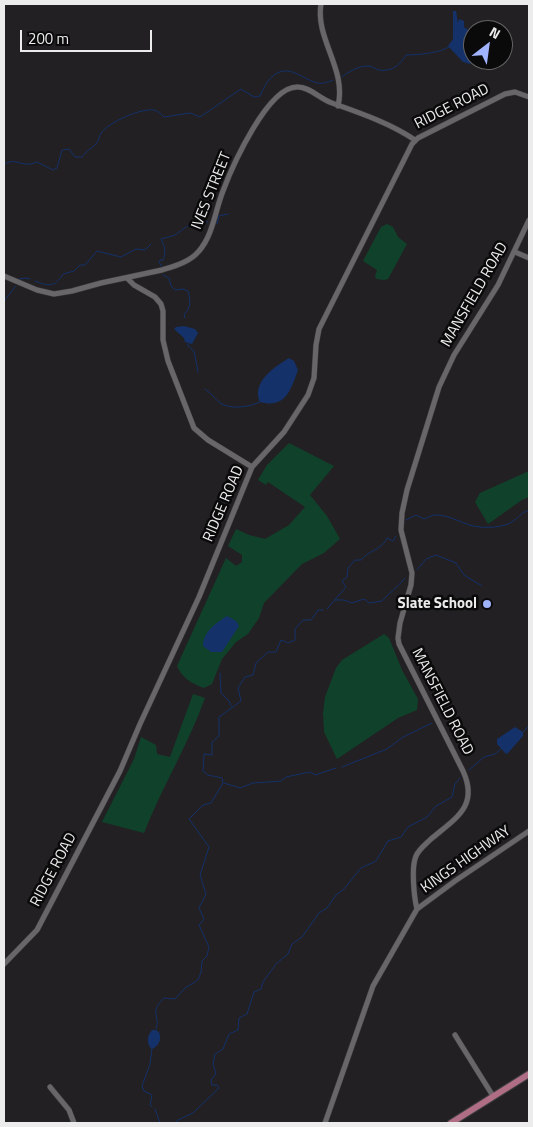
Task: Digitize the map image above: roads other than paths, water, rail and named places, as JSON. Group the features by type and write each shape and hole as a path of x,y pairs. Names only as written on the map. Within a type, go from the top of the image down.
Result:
{"main road":[{"path":"451,1123 529,1074"}],"street":[{"path":"321,4 320,20 338,74 340,89 338,106"},
{"name":"IVES STREET","path":"4,276 37,290 54,294 177,266 192,258 201,249 210,232 223,189 246,142 263,113 280,94 292,87 308,90 326,101 373,118 415,140"},
{"name":"RIDGE ROAD","path":"4,964 37,930 120,771 144,713 199,597 252,467 284,432 308,395 314,378 319,330 402,162 415,140 505,94 515,92 529,97"},
{"name":"MANSFIELD ROAD","path":"417,910 414,870 416,856 465,806 469,797 469,786 399,644 400,623 411,585 412,573 410,560 402,537 402,513 407,490 441,381 454,355 493,295 529,220"},
{"path":"515,252 529,258"},
{"path":"128,278 133,284 155,297 161,304 163,312 163,340 168,361 194,428 208,440 252,467"},
{"name":"KINGS HIGHWAY","path":"417,910 455,881 529,831"},
{"path":"324,1123 366,1003 417,910"},
{"path":"455,1035 493,1096"},
{"path":"50,1087 69,1110 74,1123"}],"water":[{"path":"453,11 456,11 458,23 459,19 463,21 463,62 448,46 453,39"},
{"path":"184,326 195,329 198,333 192,344 185,342 184,338 174,329"},
{"path":"289,358 294,361 298,370 286,396 276,403 260,402 258,395 261,382 271,371"},
{"path":"227,616 236,621 239,626 222,652 211,652 203,646 205,636"},
{"path":"515,727 523,732 523,736 506,754 497,744 497,739"},
{"path":"152,1030 159,1032 160,1040 152,1049 148,1040"}],"waterway":[{"path":"342,77 354,69 364,66 371,66 379,70 392,69 406,55 434,52 449,47"},
{"path":"4,165 10,162 25,164 37,162 53,170 57,168 62,150 69,149 75,157 82,157 97,143 105,129 126,117 148,110 155,110 164,117 190,113 200,117 241,89 254,97 260,96 269,80 283,71 295,73 317,83 333,80"},
{"path":"215,223 217,224 219,216 228,214"},
{"path":"162,267 159,262 163,260 165,252 161,239 175,235 193,222 208,222"},
{"path":"35,281 47,285 54,284 63,274 74,271 80,265 85,265 97,251 121,257 136,249 145,250 151,244"},
{"path":"163,275 169,278 171,286 175,290 183,289 188,291 190,303 187,312 184,314 185,318"},
{"path":"19,279 30,279"},
{"path":"4,301 16,286"},
{"path":"188,344 194,351 198,372"},
{"path":"205,389 224,405 235,407 260,402"},
{"path":"406,520 416,515 424,519 434,515 441,515 468,525 491,527 507,524 529,510"},
{"path":"327,609 346,587 342,581 347,577 348,568 355,560 361,560 379,548 387,538 393,541 396,536"},
{"path":"417,570 426,559 436,555 456,563 464,575 482,586"},
{"path":"335,600 344,600 352,603 364,599 369,603 382,601 405,578"},
{"path":"156,1029 156,1011 159,1003 164,998 175,999 185,988 198,980 202,961 207,956 209,947 199,925 204,919 199,908 206,894 200,875 209,847 189,819 203,805 211,803 223,783 222,778 208,775 203,771 204,754 212,755 212,742 219,736 219,717 241,701 238,688 245,677 253,675 256,663 268,652 276,652 281,640 288,643 295,640 295,629 303,620 311,620 318,610 323,610"},
{"path":"220,673 221,693 231,706"},
{"path":"342,767 387,749 403,737 432,723"},
{"path":"523,732 529,726"},
{"path":"469,770 484,757 495,754 502,748"},
{"path":"224,783 240,788 253,783 281,781 286,777 310,772 315,775 336,768"},
{"path":"176,1123 178,1120 193,1113 219,1088 217,1085 212,1085 211,1080 216,1074 213,1064 215,1054 223,1049 229,1034 238,1030 239,1018 247,1014 254,992 261,989 263,982 276,964 288,954 292,944 302,937 319,913 327,908 336,895 343,890 361,868 376,861 388,841 401,837 408,827 427,817 436,806 452,797 455,784 460,778"},
{"path":"152,1048 150,1064 142,1086 144,1091 152,1095 150,1105 152,1107"},
{"path":"155,1109 160,1123"}],"place":[{"name":"Slate School","path":"487,604"}]}
